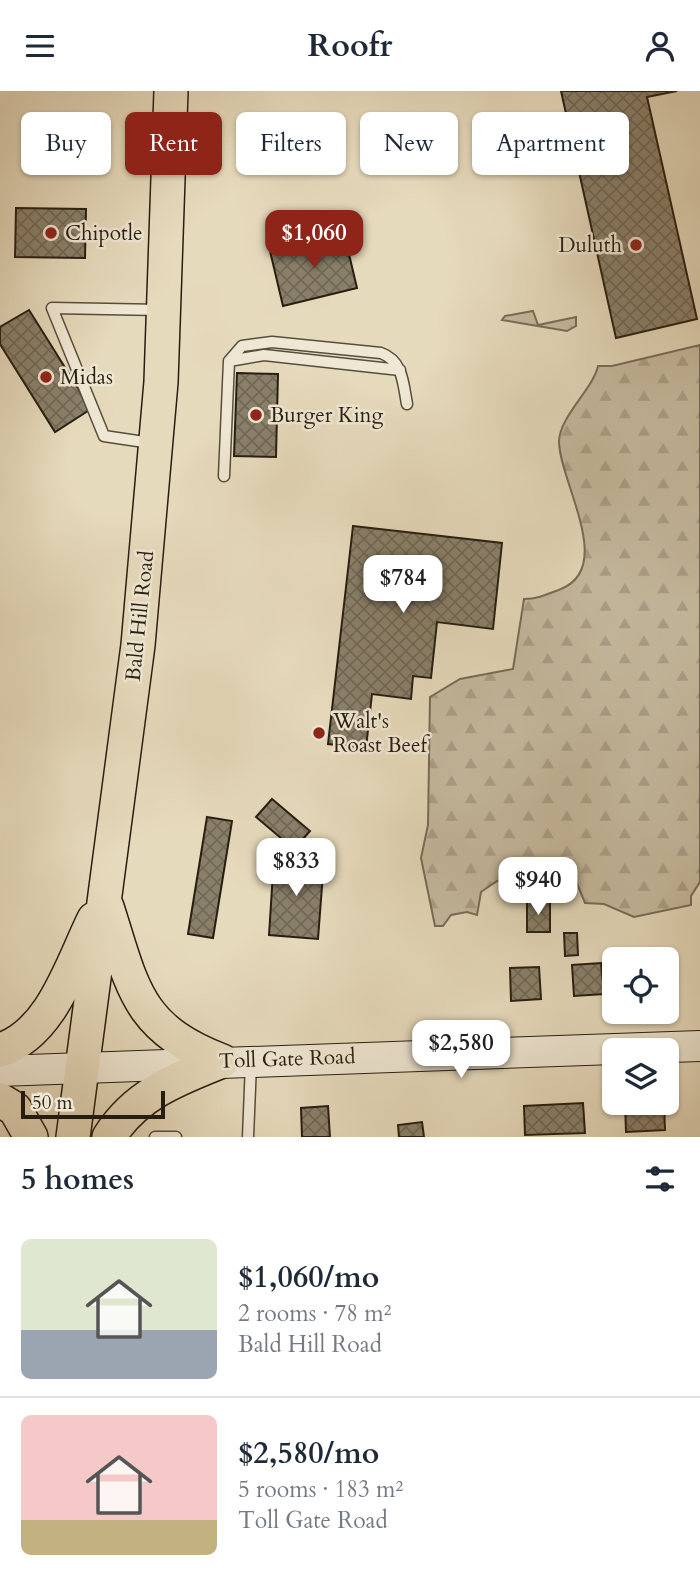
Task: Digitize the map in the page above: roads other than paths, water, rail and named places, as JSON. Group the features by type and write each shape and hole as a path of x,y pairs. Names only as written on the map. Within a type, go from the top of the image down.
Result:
{"main road":[{"name":"Bald Hill Road","path":"73,1137 138,645 156,444 164,310 171,91"},
{"path":"0,1050 28,1034 44,1016 104,898"},
{"path":"104,898 134,990 151,1017 164,1031 194,1050 237,1061"},
{"name":"Toll Gate Road","path":"0,1071 700,1046"},
{"path":"109,1137 131,1108 150,1093 237,1061"},
{"path":"0,1100 15,1109 31,1137"}],"lane":[{"path":"156,444 104,436 52,308 164,310"},
{"path":"224,476 229,361 242,346 272,342 390,356 400,370 407,404"},
{"path":"237,1061 248,1137"},
{"path":"155,1137 176,1137"}],"place":[{"name":"Chipotle","path":"51,233"},
{"name":"Duluth","path":"636,245"},
{"name":"Midas","path":"46,377"},
{"name":"Burger King","path":"256,415"},
{"name":"Walt's Roast Beef","path":"319,733"}]}
